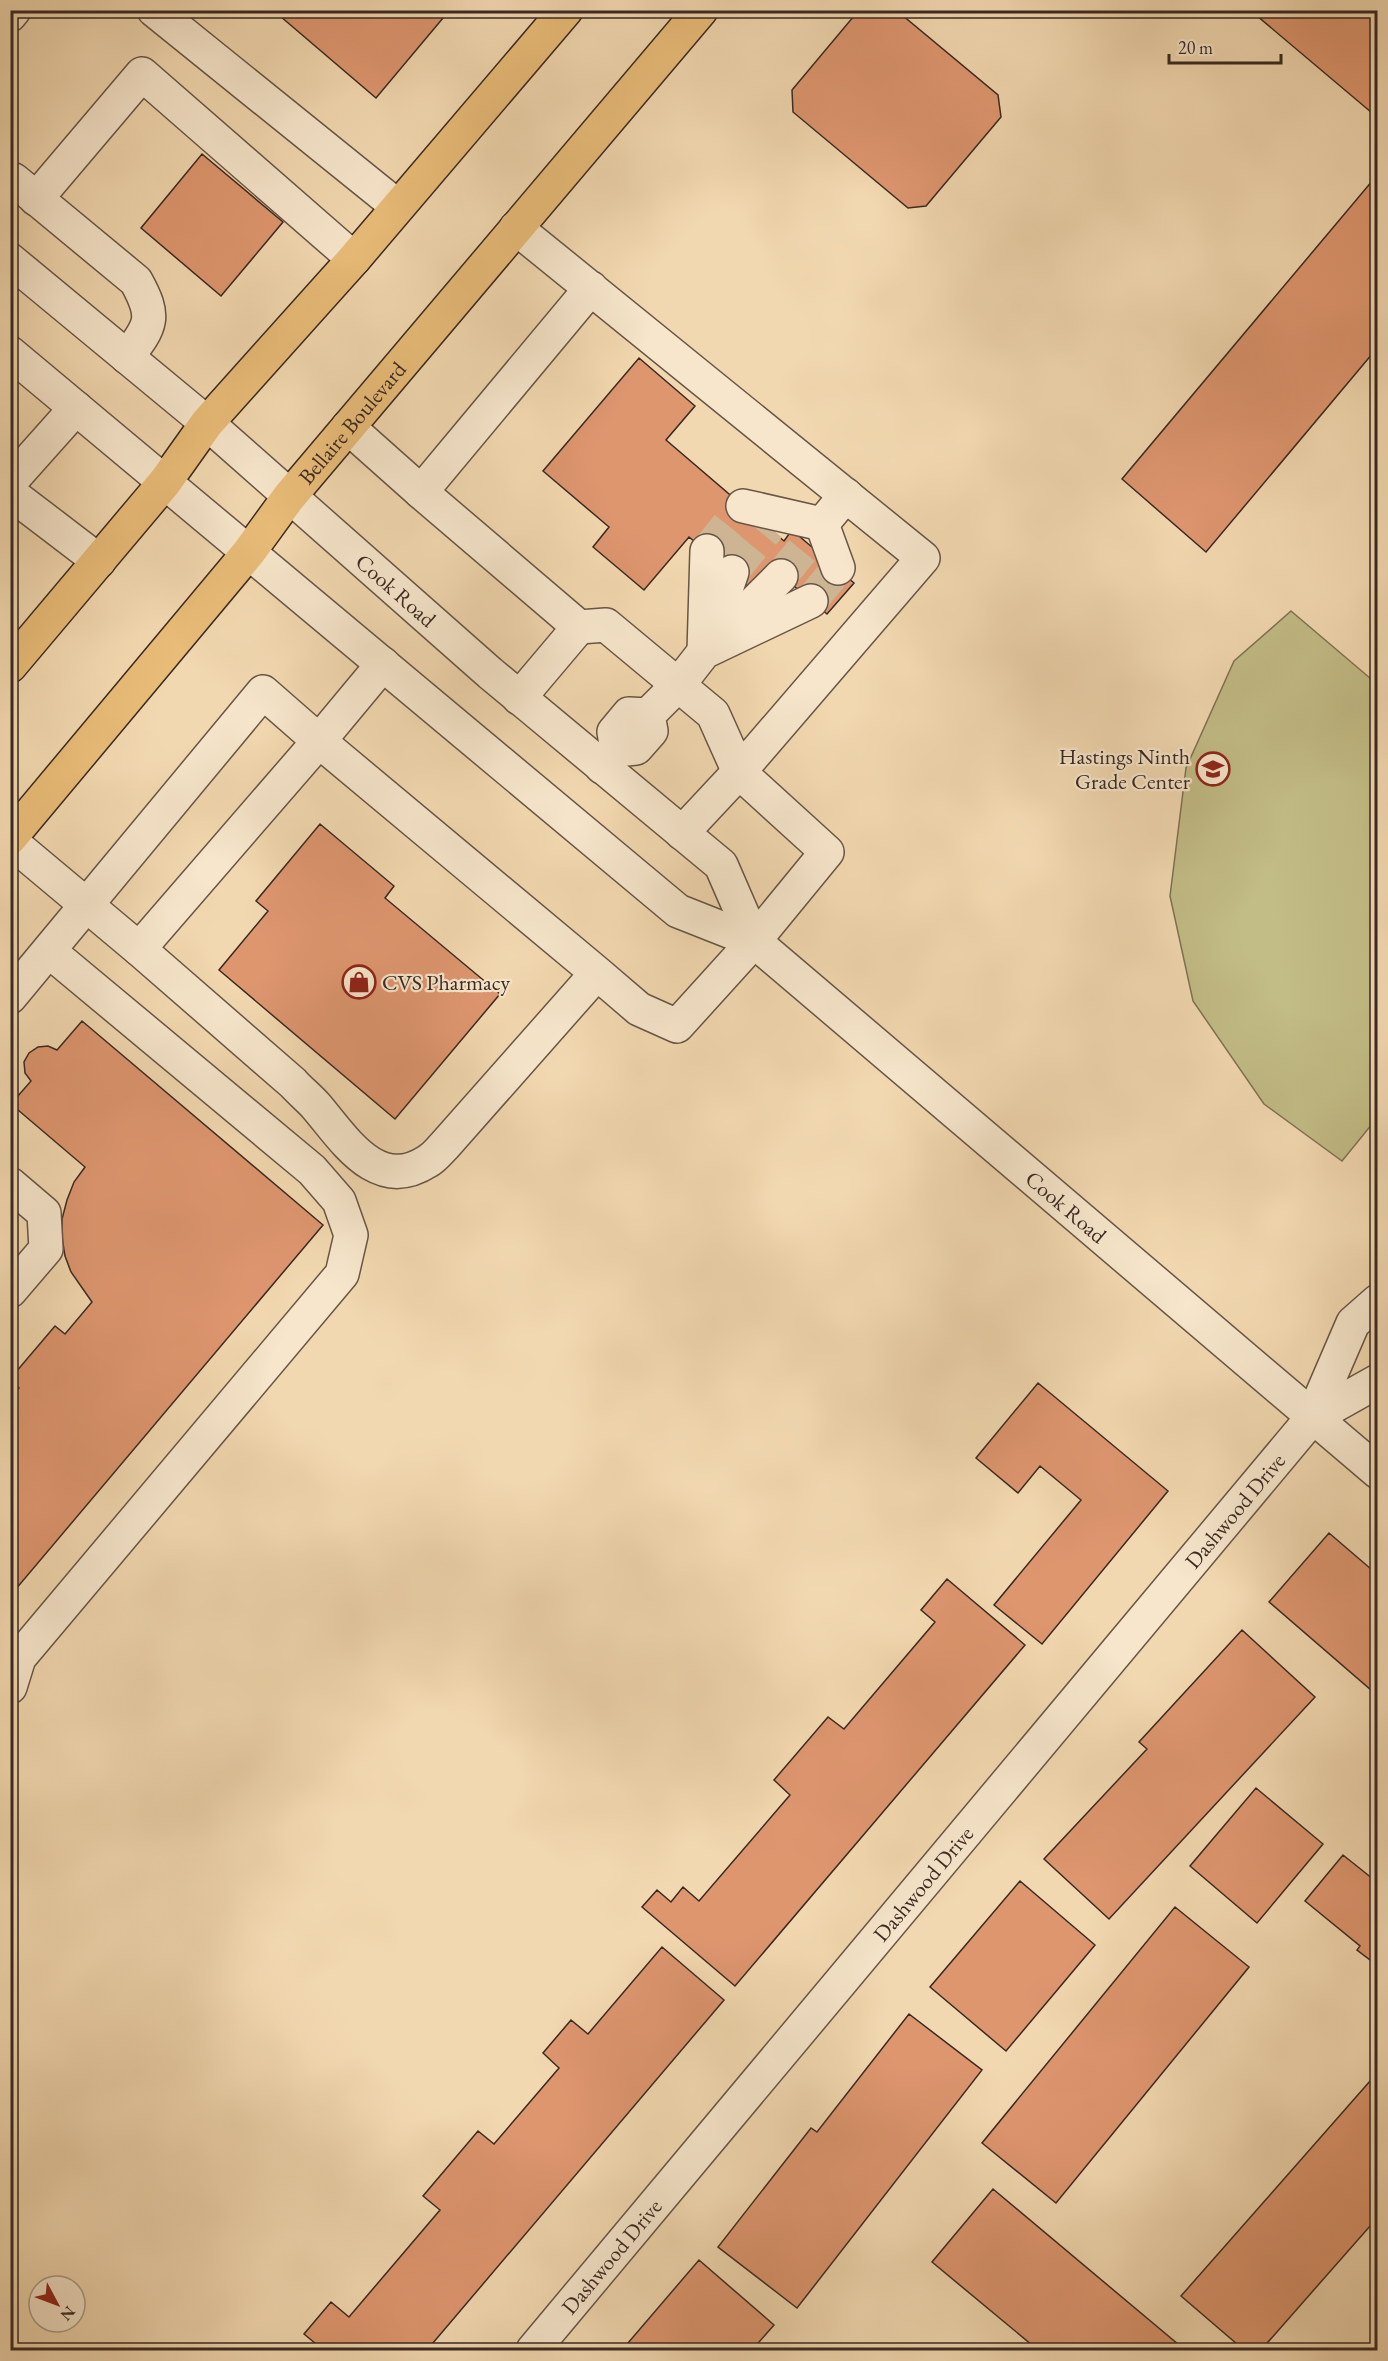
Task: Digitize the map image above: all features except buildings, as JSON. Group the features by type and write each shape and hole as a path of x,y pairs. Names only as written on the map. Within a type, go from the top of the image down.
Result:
{"main road":[{"path":"10,666 165,482 207,423 354,259 566,10"},
{"name":"Bellaire Boulevard","path":"10,840 249,552 289,497 516,228 687,15"}],"street":[{"path":"10,15 14,10"},
{"path":"154,10 398,206"},
{"path":"127,357 146,333 150,314 145,297 136,281 23,191 142,74 354,259"},
{"path":"516,228 923,558 739,772 682,833"},
{"name":"Cook Road","path":"10,260 207,423 519,698 609,758 682,833 721,865 754,941"},
{"path":"421,492 591,288"},
{"name":"Cook Road","path":"10,353 678,911 754,941 1377,1472"},
{"path":"15,466 76,408"},
{"path":"10,998 263,692 639,1009 677,1026 754,941 828,852 739,772 713,714 606,625 579,627 348,427"},
{"path":"10,494 99,561"},
{"path":"815,534 846,495"},
{"path":"743,506 815,534 838,568"},
{"path":"769,527 815,534"},
{"path":"704,652 707,551"},
{"path":"704,652 732,572"},
{"path":"609,758 636,748 651,731 648,715 679,684 704,652 781,576"},
{"path":"704,652 811,601"},
{"path":"519,698 579,627"},
{"path":"139,949 383,664"},
{"path":"10,840 88,904 293,1083 364,1161 386,1170 405,1170 428,1161 437,1153 597,973"},
{"path":"13,1666 342,1274 351,1235 339,1202 312,1170 49,951"},
{"path":"10,1184 44,1214 46,1249 10,1291"},
{"path":"1312,1418 1353,1323 1377,1301"},
{"path":"1312,1418 1377,1382"},
{"name":"Dashwood Drive","path":"533,2350 1312,1418"}],"shaded area":[{"path":"1291,611 1377,684 1377,1118 1342,1161 1264,1104 1193,1001 1170,896 1186,768 1234,661"}],"tunnel":[{"path":"707,551 743,506"},
{"path":"732,572 769,527"},
{"path":"781,576 808,543"},
{"path":"811,601 838,568"}],"place":[{"name":"Hastings Ninth Grade Center","path":"1213,769"},
{"name":"CVS Pharmacy","path":"359,982"}]}
